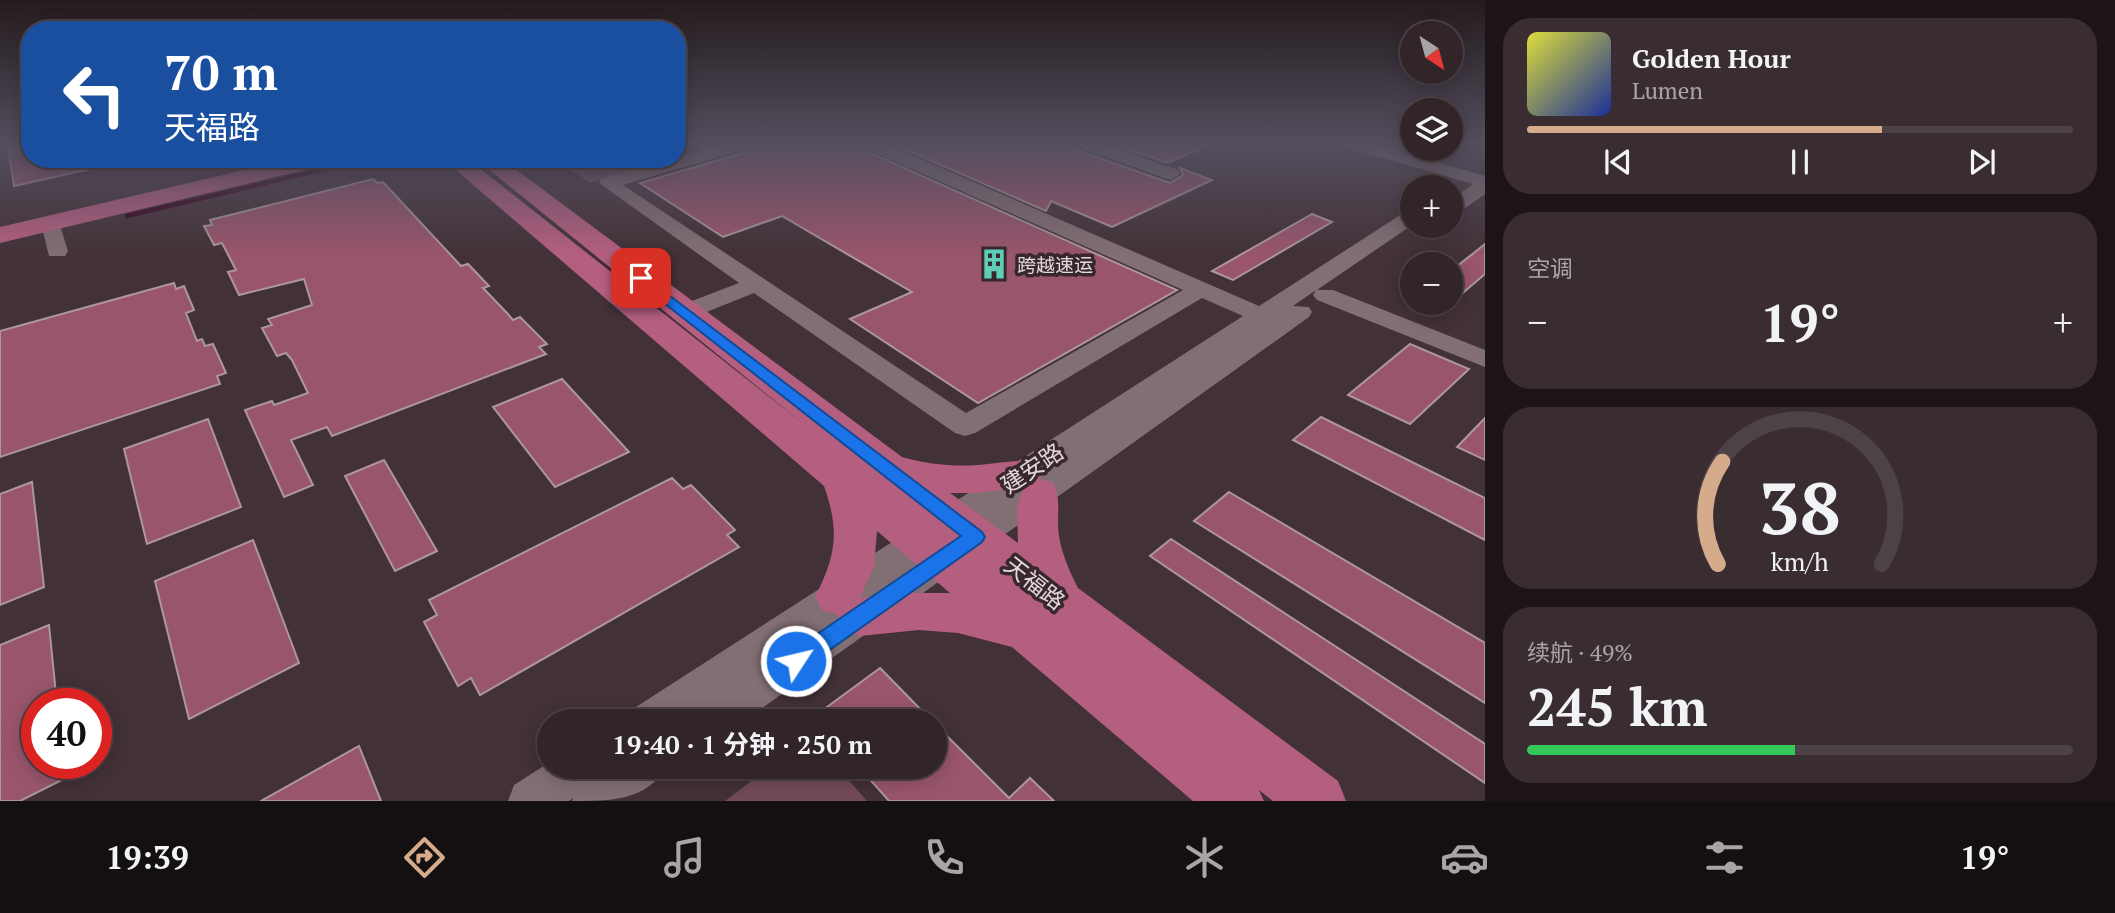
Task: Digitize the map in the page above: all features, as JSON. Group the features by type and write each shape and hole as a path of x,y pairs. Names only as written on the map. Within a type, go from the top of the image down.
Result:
{"main road":[{"path":"0,221 175,181"},
{"path":"0,235 227,181"},
{"name":"天福路","path":"481,181 931,551 1049,620 1318,801"},
{"name":"天福路","path":"516,181 965,528 1049,620 1236,801"},
{"path":"840,476 853,508 857,553 850,576 849,607 943,611 1049,620 1037,543 1032,483 961,481 909,473 882,464"}],"street":[{"path":"614,181 608,183 965,426 1200,289"},
{"path":"956,181 1260,315"},
{"path":"1463,196 1479,181"},
{"path":"51,223 57,251"},
{"name":"建安路","path":"1032,483 1260,315 1400,224"},
{"name":"建安路","path":"672,709 849,607 1032,483 1325,295 1408,238"},
{"path":"685,312 756,284"},
{"path":"1325,295 1485,359"},
{"name":"建安路","path":"725,709 849,607"},
{"path":"530,801 563,779"},
{"path":"594,801 625,779"}],"shaded area":[{"path":"754,779 848,779 867,801 725,801"}],"building":[{"path":"13,181 35,181 14,186"},
{"path":"364,181 383,182 461,266 468,264 489,286 483,288 513,320 520,317 547,344 539,347 546,354 332,436 327,427 291,440 313,485 284,497 245,410 272,401 274,405 308,393 292,360 286,353 277,356 262,328 272,325 268,319 312,305 304,279 239,295 228,272 236,270 222,243 214,245 204,226 212,225 210,220"},
{"name":"跨越速运","path":"934,181 1177,290 978,403 850,319 912,292 782,216 723,237 640,183"},
{"path":"978,181 1209,181 1112,227 1051,201 1046,211"},
{"path":"1312,214 1332,222 1233,280 1212,271"},
{"path":"1485,244 1485,274 1463,293 1463,261"},
{"path":"174,283 176,289 184,286 194,310 186,313 197,341 202,339 205,346 213,344 226,373 217,376 220,384 0,457 0,331"},
{"path":"1410,344 1469,369 1410,424 1348,395"},
{"path":"562,379 629,452 555,487 493,407"},
{"path":"1321,417 1485,498 1485,540 1293,440"},
{"path":"1485,418 1485,460 1457,447"},
{"path":"208,419 241,507 147,544 124,449"},
{"path":"384,460 437,551 395,571 345,476"},
{"path":"672,478 683,489 691,485 735,530 727,535 739,547 480,695 471,678 458,686 424,622 437,615 429,600"},
{"path":"32,482 44,587 0,605 0,494"},
{"path":"1229,492 1485,643 1485,703 1194,521"},
{"path":"1171,539 1485,744 1485,783 1150,556"},
{"path":"253,540 299,663 189,719 155,581"},
{"path":"49,625 55,688 21,688 21,779 64,779 20,801 0,801 0,645"},
{"path":"880,668 920,709 824,709"},
{"path":"947,736 1009,798 1030,778 1054,801 889,801 870,779 947,779"},
{"path":"359,746 381,801 261,801"}],"waterway":[{"path":"127,216 273,181"}],"place":[{"name":"跨越速运","path":"994,264"}],"route":[{"path":"641,278 975,537 796,661"}]}
